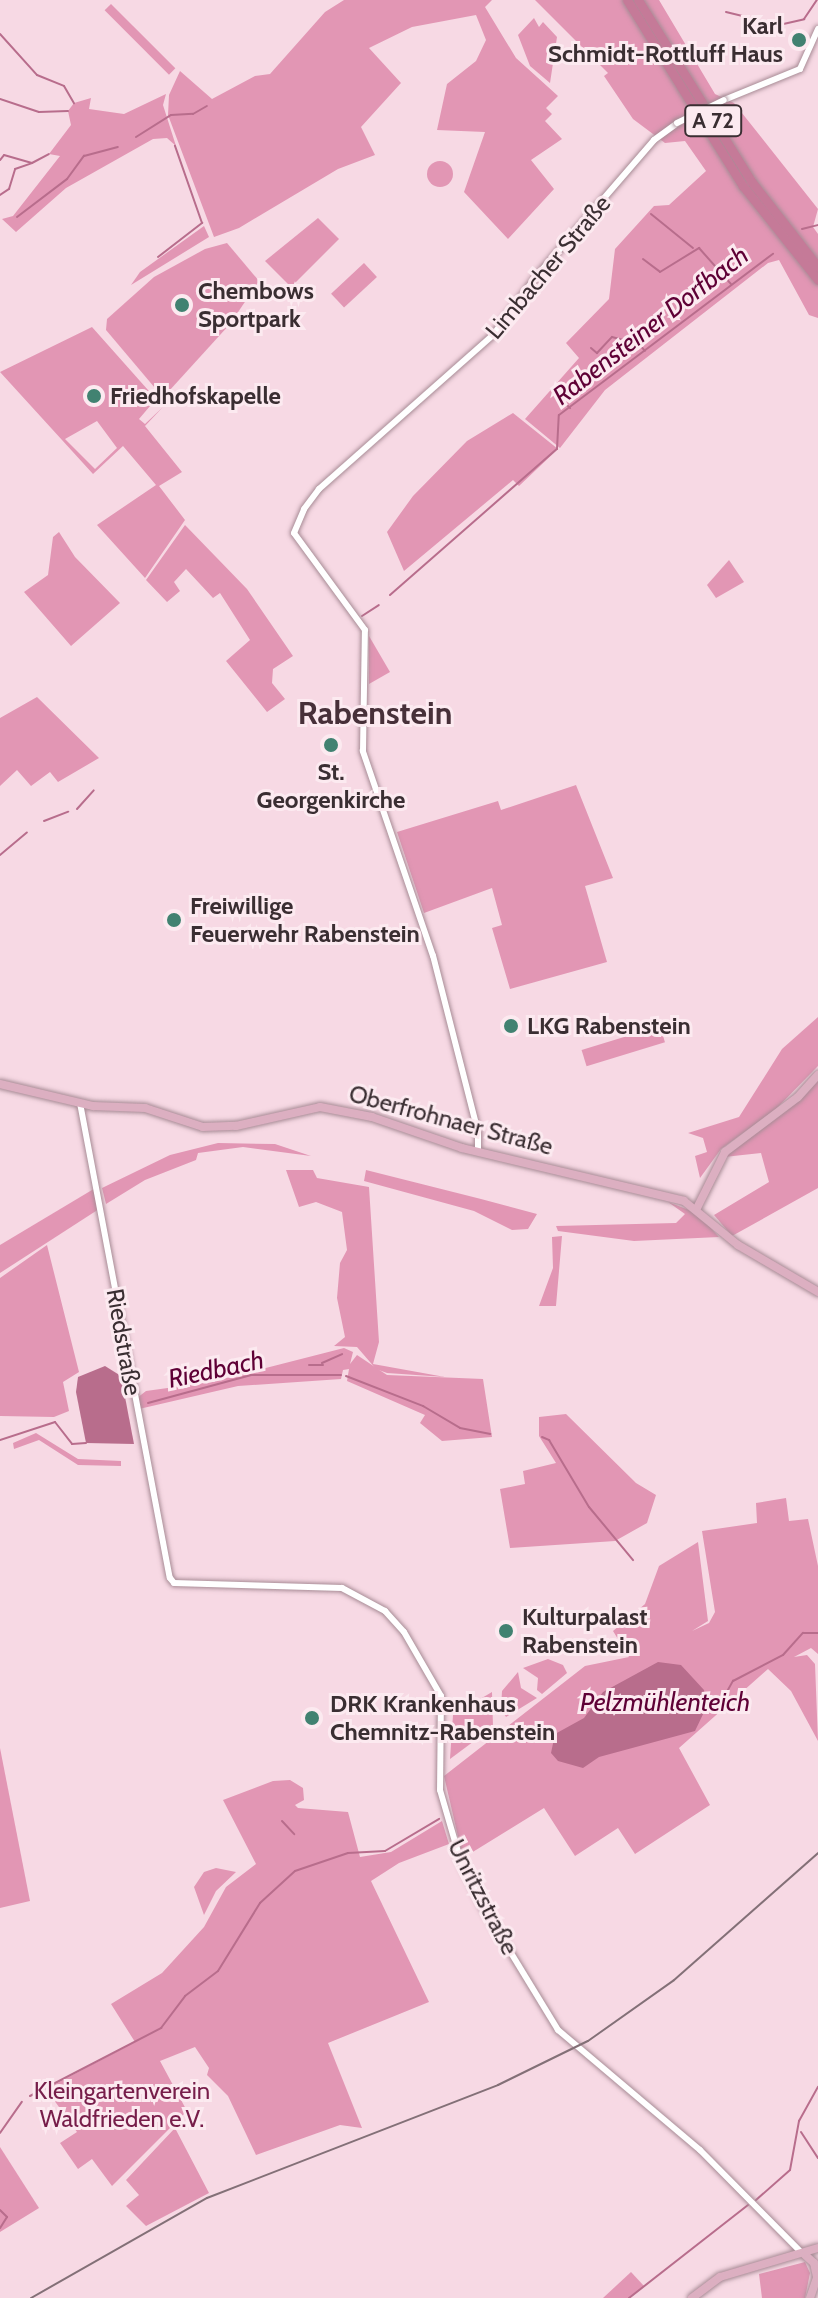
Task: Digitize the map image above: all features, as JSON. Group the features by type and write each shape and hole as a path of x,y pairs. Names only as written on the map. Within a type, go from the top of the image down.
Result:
{"highway":[{"name":"A 72","path":"627,0 743,186 806,260 818,280"},
{"name":"A 72","path":"638,0 790,242"},
{"name":"A 72","path":"806,260 818,267"}],"main road":[{"path":"697,1208 725,1152 798,1097 818,1075"},
{"name":"Oberfrohnaer Straße","path":"0,1084 80,1103 145,1108 220,1127 320,1107 380,1119 478,1151 697,1208 738,1245 818,1292"},
{"path":"692,2298 720,2277 818,2248"},
{"path":"804,2254 814,2263 817,2276 810,2298"}],"street":[{"name":"Limbacher Straße","path":"478,1151 478,1132 433,956 363,751 365,630 294,533 319,489 478,350 654,140 677,123 724,100 800,69 818,29"},
{"name":"Riedstraße","path":"80,1103 103,1210 123,1351 172,1581"},
{"name":"Unritzstraße","path":"172,1581 342,1588 385,1611 404,1632 441,1696 440,1790 460,1859 483,1907 558,2030 700,2150 804,2254"}],"green space":[{"path":"344,0 492,0 485,7 516,58 558,96 546,108 552,114 545,121 562,139 531,160 554,189 508,239 464,192 485,132 437,130 447,84 476,61 486,40 476,15 412,27 369,48 401,83 361,127 375,155 338,169 239,228 214,237 168,115 169,95 180,71 212,99 255,76 270,74 325,12"},
{"path":"535,0 659,0 715,94 734,103 818,209 813,227 818,234 818,318 809,315 779,260 768,263 605,390 560,448 525,419 579,358 566,343 609,299 615,249 654,206 669,205 706,171 685,141 665,143 633,119 604,76 608,73"},
{"path":"111,4 175,68 169,75 105,10"},
{"path":"534,18 539,27 543,22 557,37 550,83 530,66 518,35"},
{"path":"166,94 163,105 176,146 167,138 153,139 66,188 16,232 2,219 13,216 60,156 49,154 71,125 68,111 74,103 91,98 89,109 124,114"},
{"path":"440,161 449,165 453,174 449,183 440,187 431,183 427,174 431,165"},
{"path":"318,218 339,239 291,287 265,261"},
{"path":"204,226 209,237 131,285 140,272"},
{"name":"Chembows Sportpark","path":"227,243 259,281 230,324 169,391 155,388 106,330 107,319 154,277 205,249"},
{"path":"364,263 377,277 344,308 331,294"},
{"path":"92,327 156,399 139,419 145,424 163,407 145,426 182,472 159,486 185,520 145,578 97,525 156,485 123,446 93,474 0,372","holes":["97,421 117,448 95,469 65,439"]},
{"path":"513,413 558,449 519,486 513,480 404,571 387,532 413,496 467,441"},
{"path":"185,525 247,589 293,656 273,669 272,683 285,699 267,712 226,661 250,640 220,593 213,598 186,569 174,582 180,591 167,602 146,580"},
{"path":"59,532 75,557 120,603 71,646 24,592 48,575 53,537"},
{"path":"729,560 744,582 716,598 707,585"},
{"path":"369,636 390,672 369,684"},
{"path":"37,697 99,758 58,782 50,772 31,786 17,770 0,786 0,718"},
{"path":"576,785 613,878 585,886 607,962 510,989 492,928 502,925 492,888 424,913 397,832 498,801 501,810"},
{"path":"818,1017 818,1066 775,1110 721,1149 700,1178 695,1156 707,1152 703,1138 688,1133 739,1117 782,1049"},
{"path":"660,1026 665,1042 587,1066 582,1050"},
{"path":"818,1080 818,1188 732,1236 714,1215 769,1182 761,1153 724,1157"},
{"path":"218,1143 275,1144 311,1156 243,1147 198,1153 196,1160 145,1180 106,1204 102,1188 170,1155"},
{"path":"286,1170 313,1170 317,1178 369,1187 379,1342 373,1364 445,1377 387,1373 376,1369 357,1347 334,1346 345,1337 337,1298 340,1263 347,1250 342,1212 316,1202 299,1207"},
{"path":"366,1170 537,1214 528,1229 512,1230 474,1211 364,1181"},
{"path":"97,1187 99,1209 0,1273 0,1245"},
{"path":"668,1202 697,1213 719,1237 634,1241 558,1231 556,1226 676,1223 685,1214"},
{"path":"562,1236 556,1306 539,1306 553,1268 552,1237"},
{"path":"47,1245 79,1372 63,1382 69,1411 54,1417 0,1416 0,1278"},
{"path":"344,1348 353,1352 350,1364 357,1355 387,1375 483,1379 492,1437 442,1441 420,1423 425,1415 347,1381 349,1369 343,1370 341,1379 238,1386 139,1409 137,1398 146,1391 211,1382"},
{"path":"566,1414 636,1483 656,1495 647,1523 615,1541 510,1548 500,1489 525,1484 523,1471 556,1463 539,1436 539,1417"},
{"path":"36,1433 78,1459 121,1461 121,1466 78,1465 39,1440 14,1449 13,1443"},
{"path":"786,1498 789,1521 808,1519 818,1566 818,1654 811,1648 794,1657 807,1655 815,1664 818,1741 791,1691 768,1669 679,1748 710,1805 635,1854 618,1828 575,1856 544,1808 463,1858 444,1776 585,1666 629,1657 613,1631 645,1604 659,1566 698,1542 708,1621 692,1631 709,1623 715,1612 702,1531 757,1523 756,1503"},
{"path":"548,1659 563,1665 567,1673 542,1694 537,1690 538,1678 523,1668"},
{"path":"518,1672 521,1688 537,1698 506,1717 501,1709 502,1691"},
{"path":"492,1692 493,1727 450,1759 453,1715"},
{"path":"0,1748 30,1901 0,1908"},
{"name":"Kleingartenverein Waldfrieden e.V.","path":"290,1780 303,1788 304,1800 295,1805 298,1808 348,1812 360,1857 391,1852 442,1821 449,1844 399,1863 371,1881 429,2002 328,2043 362,2128 340,2125 256,2155 228,2096 207,2075 209,2068 195,2047 160,2061 187,2111 112,2186 92,2159 78,2169 60,2143 77,2132 46,2089 135,2042 111,2004 162,1973 204,1927 226,1887 256,1864 223,1800 273,1781"},
{"path":"216,1868 236,1872 216,1891 204,1915 194,1887 204,1872"},
{"path":"175,2128 209,2193 146,2226 126,2206 139,2195 126,2180"},
{"path":"0,2147 39,2208 0,2232"},
{"path":"805,2262 810,2273 805,2298 762,2298 759,2274"},
{"path":"631,2272 644,2286 630,2298 603,2298"}],"water":[{"path":"105,1366 121,1376 134,1444 86,1443 76,1392 78,1377"},
{"name":"Pelzmühlenteich","path":"658,1662 681,1665 704,1690 706,1708 695,1731 599,1757 583,1768 558,1761 551,1753 555,1734 584,1718 603,1692"}],"waterway":[{"path":"726,12 779,25 804,19 817,0"},
{"path":"0,34 37,75 64,86 74,103"},
{"path":"0,99 39,112 68,111"},
{"path":"136,137 171,115 193,114 207,106"},
{"path":"158,257 202,223 175,146"},
{"path":"17,217 67,179 84,156 118,147"},
{"path":"0,160 4,155 32,163 49,154"},
{"path":"0,195 9,189 15,169 32,163"},
{"path":"651,214 693,248"},
{"name":"Rabensteiner Dorfbach","path":"802,229 818,225"},
{"path":"643,259 660,272 699,248 731,284"},
{"name":"Rabensteiner Dorfbach","path":"390,595 557,449 559,415 773,254"},
{"path":"591,348 597,353 612,337 639,344 645,351"},
{"path":"551,389 570,408"},
{"name":"Rabensteiner Dorfbach","path":"362,616 379,605"},
{"name":"Rabensteiner Dorfbach","path":"77,809 94,790"},
{"name":"Rabensteiner Dorfbach","path":"44,821 68,812"},
{"name":"Rabensteiner Dorfbach","path":"0,855 27,832"},
{"path":"322,1363 342,1354"},
{"path":"309,1365 323,1365"},
{"name":"Riedbach","path":"148,1403 251,1375 341,1375"},
{"name":"Riedbach","path":"346,1376 423,1406 460,1428 490,1434"},
{"name":"Riedbach","path":"0,1440 55,1422 72,1444 86,1443"},
{"name":"Riedbach","path":"542,1437 549,1440 589,1507 633,1560"},
{"path":"706,1708 719,1706 733,1681 783,1655 803,1633 818,1633"},
{"path":"30,2096 161,2028 185,1996 218,1971 260,1903 295,1871 348,1853 385,1851 439,1819"},
{"path":"282,1821 294,1834"},
{"path":"756,2200 790,2170 799,2121 818,2087"},
{"path":"0,2133 22,2102"},
{"path":"801,2132 818,2158"},
{"path":"629,2298 748,2205"},
{"path":"0,2210 7,2217 0,2228"}],"railway":[{"path":"31,2298 207,2198 498,2085 588,2041 674,1980 818,1853"}],"place":[{"name":"Karl Schmidt-Rottluff Haus","path":"799,40"},
{"name":"Chembows Sportpark","path":"182,305"},
{"name":"Friedhofskapelle","path":"94,396"},
{"name":"St. Georgenkirche","path":"331,745"},
{"name":"Freiwillige Feuerwehr Rabenstein","path":"174,920"},
{"name":"LKG Rabenstein","path":"511,1026"},
{"name":"Kulturpalast Rabenstein","path":"506,1631"},
{"name":"DRK Krankenhaus Chemnitz-Rabenstein","path":"312,1718"}],"district":[{"name":"Rabenstein","path":"375,713"}]}
